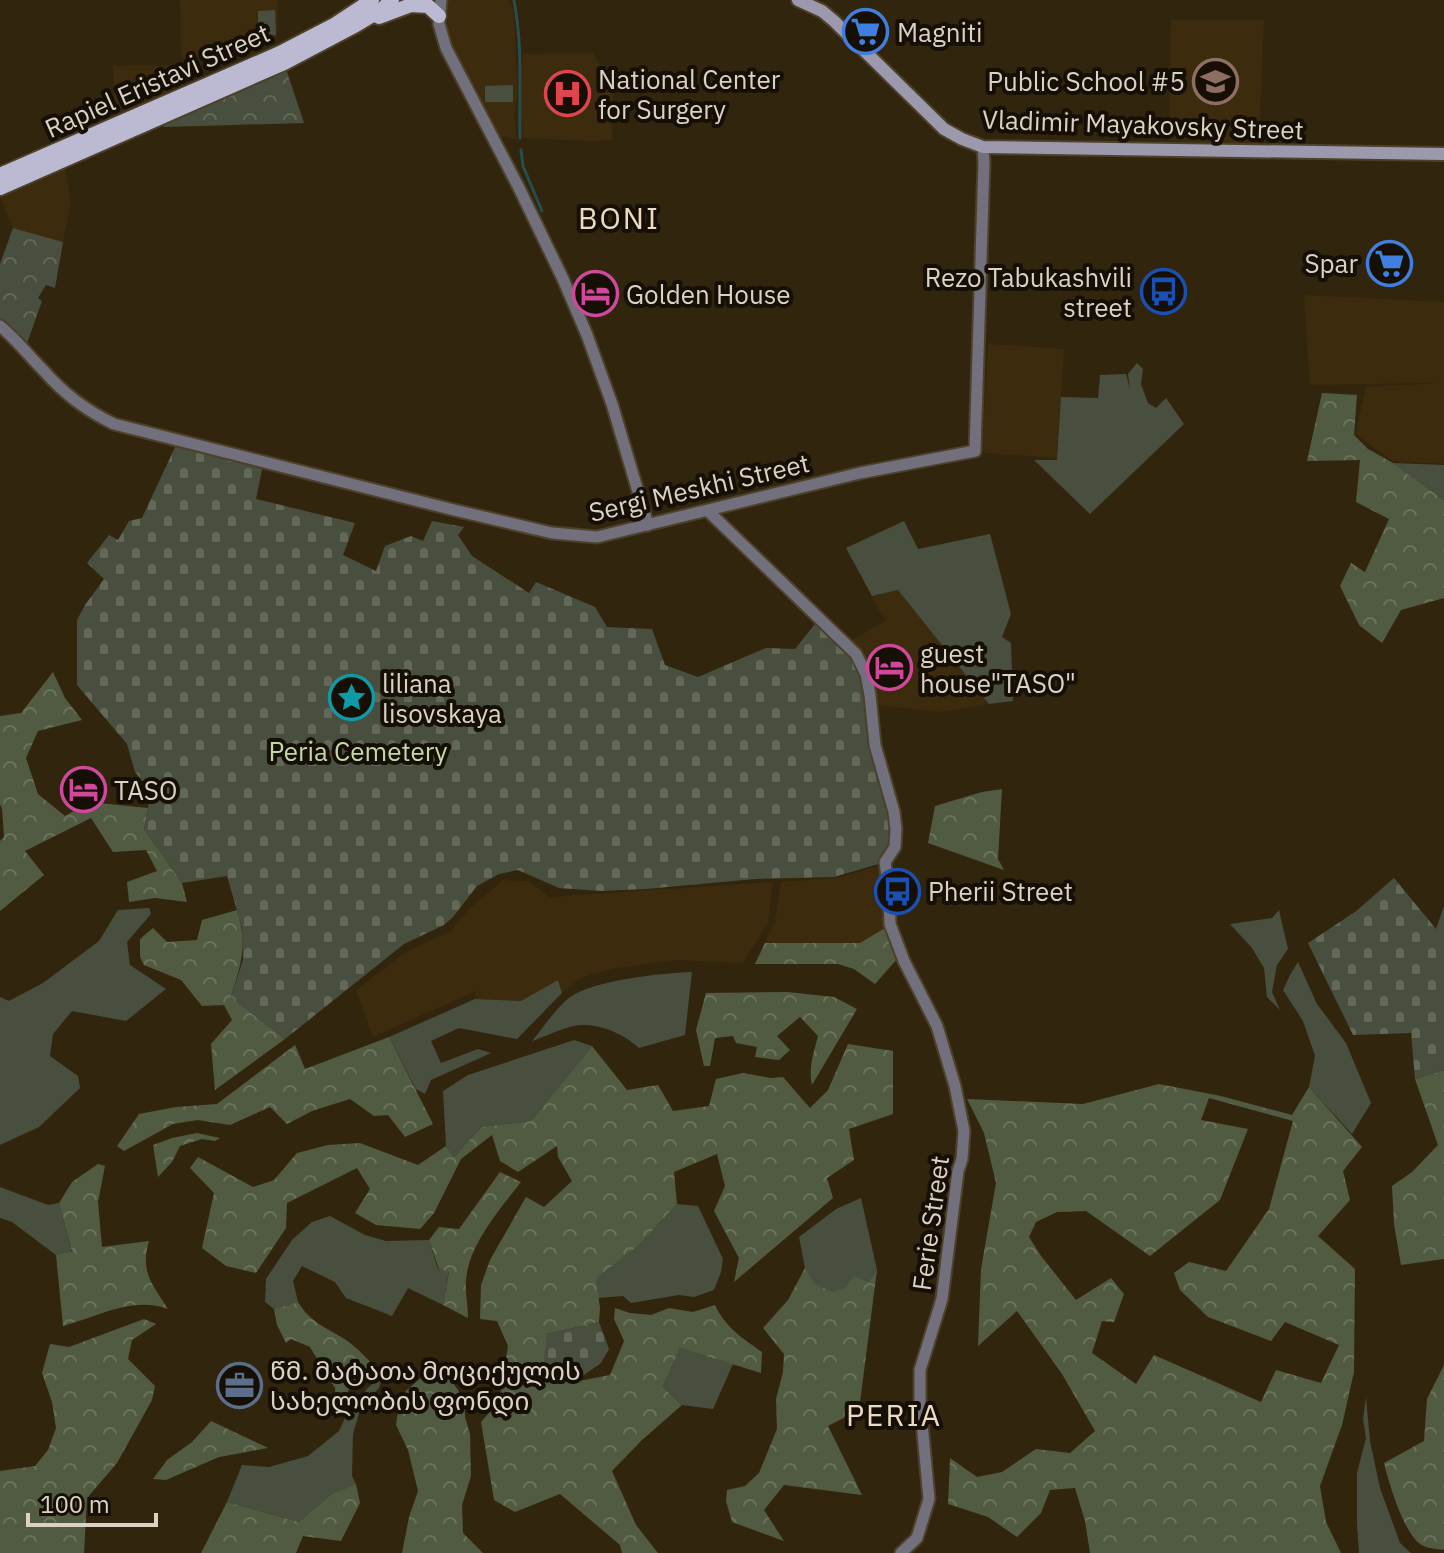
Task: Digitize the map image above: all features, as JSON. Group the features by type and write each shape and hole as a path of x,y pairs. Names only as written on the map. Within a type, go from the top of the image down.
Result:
{"main road":[{"name":"Rapiel Eristavi Street","path":"0,175 280,53 334,25 372,0"},
{"name":"Rapiel Eristavi Street","path":"0,188 284,63 356,25 392,0"},
{"name":"Vladimir Mayakovsky Street","path":"798,0 822,11 834,21 944,129 983,147 1444,154"},
{"path":"356,25 411,5 428,6 439,16"}],"street":[{"path":"441,0 439,24 446,48 518,186 587,335 612,404 648,525"},
{"name":"Sergi Meskhi Street","path":"0,326 76,402 114,424 552,533 597,537 860,473 975,451 983,147"},
{"name":"Ferie Street","path":"708,511 856,654 866,674 875,745 895,821 895,847 885,862 890,924 904,961 937,1026 955,1086 964,1131 942,1299 920,1370 929,1499 917,1538 901,1553"}],"shaded area":[{"path":"180,0 278,0 277,36 252,56 181,58"},
{"path":"448,0 509,0 514,12 518,95 514,115 517,139 500,137 470,83 448,36"},
{"name":"Public School #5","path":"1171,20 1264,20 1259,144 1169,141"},
{"name":"National Center for Surgery","path":"593,53 613,87 612,140 523,138 523,54"},
{"path":"179,65 184,84 123,113 114,109 113,66"},
{"path":"64,161 71,203 63,242 13,228 0,197 0,188"},
{"path":"1304,295 1444,302 1444,464 1393,461 1355,434 1366,387 1438,383 1310,385"},
{"path":"988,344 1064,349 1057,458 985,453 982,449"},
{"path":"898,590 989,704 941,712 877,705 875,685 862,652 850,641 887,620 872,596"},
{"path":"879,866 885,928 860,943 765,943 775,921 781,882 838,878"},
{"path":"503,880 528,881 549,897 773,882 768,923 743,963 675,960 610,969 581,978 562,993 558,980 521,1001 475,999 476,991 373,1037 356,990 407,951 451,931 466,912"}],"green space":[{"path":"275,10 276,35 258,36 258,11"},
{"path":"284,63 304,123 164,127 157,119"},
{"path":"513,85 513,102 485,102 485,86"},
{"path":"13,228 63,242 55,288 46,285 38,298 42,301 25,349 0,326 0,264"},
{"path":"1137,363 1143,369 1141,384 1148,403 1156,408 1166,398 1184,424 1090,514 1034,460 1057,460 1061,397 1098,398 1100,375 1126,374 1130,389 1128,374"},
{"path":"1322,393 1357,395 1354,435 1368,449 1444,500 1444,598 1401,610 1382,643 1359,625 1340,586 1351,563 1365,572 1389,519 1356,502 1360,460 1307,461"},
{"name":"Peria Cemetery","path":"176,445 263,465 256,499 355,523 343,555 376,571 385,546 411,536 423,541 432,521 464,527 458,535 472,556 529,593 536,582 595,607 607,627 652,629 665,665 698,677 766,648 795,649 819,619 866,674 896,829 885,862 834,877 755,879 601,891 559,888 518,870 499,874 477,886 444,925 404,944 285,1039 231,997 243,960 242,928 227,876 182,883 144,829 151,792 135,772 127,744 77,685 77,620 104,579 87,563 109,535 118,540 129,521 142,518"},
{"path":"1393,463 1444,465 1444,500"},
{"path":"904,521 918,549 990,534 1011,614 1002,637 1011,643 1013,701 989,704 898,590 872,596 846,548"},
{"path":"53,672 65,698 82,720 38,731 26,758 38,794 65,816 89,802 148,808 144,829 182,883 187,902 155,898 129,902 127,882 157,871 146,850 113,852 91,818 25,851 44,875 0,911 0,841 4,837 0,805 0,716 21,713"},
{"path":"1002,789 998,859 1004,870 928,843 935,806"},
{"path":"1394,878 1436,929 1444,906 1444,1070 1415,1079 1411,1033 1353,1035 1308,943 1355,912"},
{"path":"149,908 151,914 127,942 130,965 166,989 126,1021 72,1011 53,1034 50,1056 78,1076 80,1088 39,1127 0,1145 0,997 9,1001 43,983 99,941 118,910"},
{"path":"237,910 243,944 231,997 285,1039 215,1090 211,1044 232,1020 224,1005 202,1006 181,980 144,965 140,957 140,939 153,928 167,942 197,940 202,920"},
{"path":"1279,910 1288,949 1277,965 1272,992 1280,1010 1267,997 1264,968 1252,948 1230,924 1272,918"},
{"path":"885,928 898,958 875,984 854,969 838,964 755,964 765,943 860,943"},
{"path":"1298,962 1317,1004 1346,1043 1371,1103 1352,1134 1309,1087 1315,1056 1303,1021 1283,990"},
{"path":"692,972 685,1035 639,1048 612,1031 581,1025 532,1041 559,1007 580,992 628,979"},
{"path":"558,980 562,993 517,1039 459,1028 431,1041 441,1063 478,1049 491,1053 431,1080 425,1094 416,1089 389,1037 475,999 521,1001"},
{"path":"787,992 834,997 857,1009 812,1085 811,1066 818,1036 800,1017 777,1036 790,1050 779,1060 755,1057 757,1047 736,1043 733,1036 715,1038 710,1066 704,1066 696,1030 706,993"},
{"path":"389,1037 433,1124 405,1137 388,1115 374,1116 350,1099 312,1111 287,1124 270,1107 230,1125 198,1120 173,1124 124,1151 117,1146 139,1114 217,1104 295,1045 305,1069"},
{"path":"574,1040 592,1046 531,1121 481,1127 454,1157 446,1146 443,1091 468,1075"},
{"path":"848,1044 893,1051 893,1114 849,1129 854,1160 827,1178 833,1198 734,1282 739,1258 714,1211 725,1186 717,1154 674,1172 677,1204 638,1246 596,1278 599,1322 547,1334 574,1382 610,1375 624,1341 614,1319 615,1308 651,1315 669,1308 693,1312 715,1305 729,1326 762,1352 761,1373 680,1348 663,1387 682,1405 612,1471 636,1525 658,1553 622,1553 620,1545 560,1494 515,1512 494,1500 481,1422 499,1401 508,1346 497,1321 480,1319 481,1285 490,1260 526,1197 544,1207 572,1181 558,1157 557,1146 518,1172 500,1161 492,1135 461,1159 434,1213 420,1229 376,1225 355,1213 370,1189 357,1168 287,1203 286,1228 256,1273 226,1266 202,1248 214,1193 190,1168 198,1157 253,1187 274,1180 297,1153 328,1145 360,1143 418,1165 446,1146 454,1157 481,1127 531,1121 592,1046 627,1090 658,1085 673,1111 709,1106 716,1079 743,1073 783,1077 810,1108 828,1090"},
{"path":"1444,1070 1444,1259 1401,1265 1392,1186 1412,1172 1438,1145 1415,1079"},
{"path":"1159,1084 1292,1115 1309,1087 1362,1147 1343,1171 1350,1200 1318,1236 1355,1269 1354,1372 1342,1425 1320,1486 1326,1522 1341,1553 1090,1553 1075,1488 1050,1490 1041,1513 1017,1537 988,1517 948,1504 950,1458 977,1477 1002,1472 1036,1449 1070,1453 1095,1431 1062,1374 1017,1311 978,1346 981,1269 996,1183 984,1133 967,1099 1083,1104","holes":["1209,1098 1293,1121 1269,1209 1226,1271 1189,1262 1174,1273 1180,1290 1208,1317 1271,1341 1285,1322 1339,1345 1321,1383 1276,1370 1261,1402 1154,1355 1136,1384 1092,1353 1102,1321 1114,1322 1124,1294 1111,1278 1076,1300 1029,1237 1036,1222 1057,1212 1086,1211 1150,1256 1220,1200 1248,1129 1201,1120"]},
{"path":"197,1133 220,1138 215,1141 202,1139 180,1146 172,1162 158,1177 153,1145"},
{"path":"98,1164 105,1166 98,1202 102,1247 149,1241 147,1270 168,1309 128,1306 63,1326 56,1255 72,1252 59,1203 72,1182"},
{"path":"500,1172 521,1182 487,1228 473,1253 466,1280 468,1318 443,1305 449,1272 439,1269 429,1240 439,1227 459,1229"},
{"path":"0,1187 48,1205 59,1203 72,1253 56,1255 12,1222 0,1218"},
{"path":"861,1198 877,1270 868,1282 832,1293 814,1284 805,1268 799,1237 836,1209"},
{"path":"677,1204 698,1206 723,1259 714,1290 694,1297 679,1295 631,1303 623,1296 598,1298 595,1278 638,1246"},
{"path":"330,1216 365,1235 386,1241 429,1240 438,1269 449,1271 443,1305 408,1288 392,1316 346,1298 335,1282 302,1266 293,1281 298,1302 274,1309 265,1302 266,1279 292,1240 312,1222"},
{"path":"805,1268 815,1284 832,1292 845,1288 854,1276 868,1282 877,1270 859,1410 828,1426 862,1495 784,1485 764,1510 784,1541 732,1522 726,1501 727,1490 745,1486 759,1473 777,1429 776,1399 784,1354 763,1328 788,1300"},
{"path":"298,1302 313,1319 351,1344 372,1364 360,1372 336,1410 335,1388 310,1347 291,1339 286,1343 277,1325 274,1309"},
{"path":"144,1319 156,1324 132,1340 128,1359 155,1386 152,1400 117,1463 87,1498 84,1553 0,1553 0,1471 35,1466 48,1450 56,1428 52,1402 42,1373 50,1344 69,1347"},
{"path":"599,1322 609,1349 601,1363 574,1382 543,1366 547,1334"},
{"path":"680,1348 733,1364 713,1409 682,1405 663,1387"},
{"path":"1444,1365 1444,1550 1420,1544 1414,1538 1398,1506 1384,1463 1424,1441 1427,1399"},
{"path":"383,1374 379,1388 361,1407 353,1434 352,1476 356,1484 331,1494 299,1522 227,1502 242,1465 269,1467 308,1456 339,1431 348,1412"},
{"path":"423,1376 451,1380 464,1399 470,1434 471,1476 462,1505 463,1533 483,1553 402,1553 418,1491 408,1450 396,1425 400,1396"},
{"path":"1366,1397 1370,1441 1380,1488 1400,1543 1411,1553 1359,1553 1357,1473 1366,1438 1363,1419"},
{"path":"211,1421 268,1448 219,1457 166,1480 153,1479 167,1460 192,1442"},
{"path":"356,1484 360,1503 341,1541 303,1536 296,1553 201,1553 227,1502 299,1522 331,1494"}],"waterway":[{"path":"514,1 520,52 520,138"},
{"path":"521,150 523,166 542,211"}],"place":[{"name":"Magniti","path":"866,32"},
{"name":"Public School #5","path":"1216,81"},
{"name":"National Center for Surgery","path":"567,94"},
{"name":"Spar","path":"1389,263"},
{"name":"Rezo Tabukashvili street","path":"1163,292"},
{"name":"Golden House","path":"595,294"},
{"name":"guest house\"TASO\"","path":"889,668"},
{"name":"liliana lisovskaya","path":"351,698"},
{"name":"TASO","path":"83,790"},
{"name":"Pherii Street","path":"897,891"},
{"name":"წმ. მატათა მოციქულის სახელობის ფონდი","path":"239,1385"}],"district":[{"name":"BONI","path":"619,217"},
{"name":"PERIA","path":"894,1414"}]}
